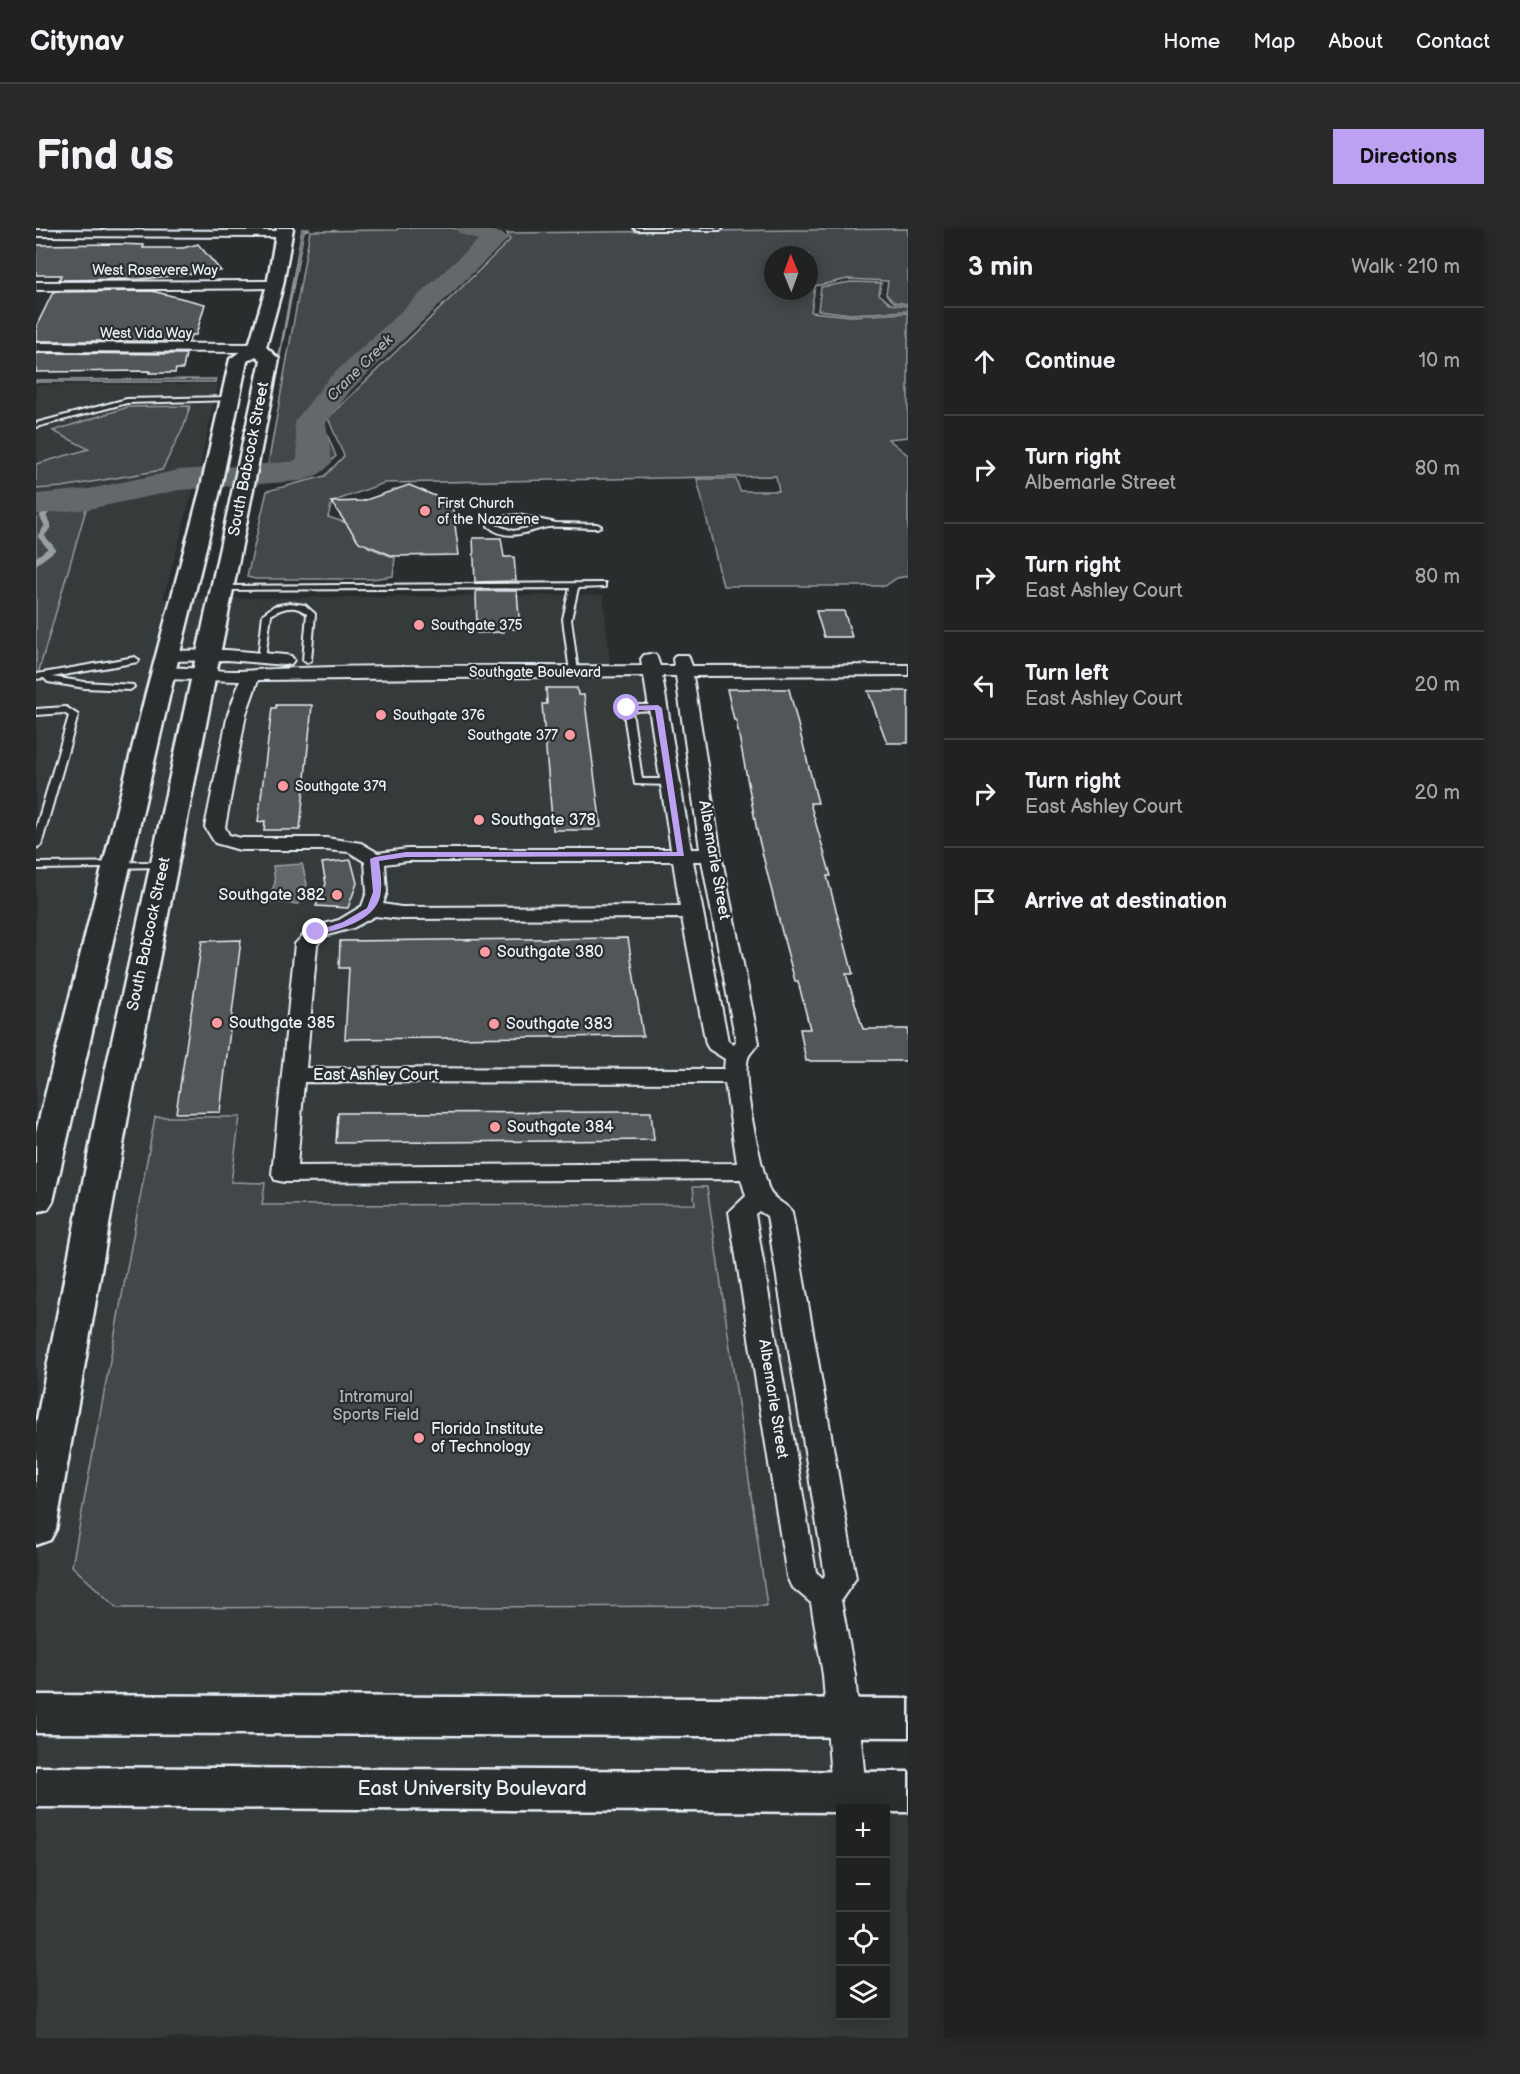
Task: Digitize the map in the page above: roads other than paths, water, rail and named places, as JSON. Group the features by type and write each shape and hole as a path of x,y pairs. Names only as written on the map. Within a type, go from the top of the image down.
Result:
{"main road":[{"name":"South Babcock Street","path":"36,1201 116,865 210,491 239,359 257,348 275,285 284,231"},
{"name":"South Babcock Street","path":"36,1529 114,1105 270,359 257,348"},
{"path":"36,1714 908,1718"},
{"name":"East University Boulevard","path":"36,1787 908,1792"}],"street":[{"path":"36,233 284,231"},
{"name":"West Rosevere Way","path":"36,286 275,285"},
{"name":"West Vida Way","path":"36,347 257,348"},
{"name":"Southgate Boulevard","path":"683,665 908,658"},
{"name":"Southgate Boulevard","path":"166,665 205,664 223,676 256,666 307,660 573,666"},
{"name":"Albemarle Street","path":"651,665 704,983 717,1044 736,1066 751,1171 759,1198 742,1212 802,1577 825,1598"},
{"name":"Southgate Boulevard","path":"256,666 683,665 908,670"},
{"name":"Albemarle Street","path":"683,665 711,855 748,1043 736,1066"},
{"path":"256,666 237,714 216,827 222,839 240,844 327,844 354,847 375,859 406,855 711,855"},
{"path":"658,708 688,707"},
{"path":"670,782 701,782"},
{"path":"375,859 377,892 371,909 401,914 691,908 722,905"},
{"name":"East Ashley Court","path":"371,909 346,924 316,932 306,944 294,1075 736,1066"},
{"path":"704,983 737,982"},
{"path":"294,1075 284,1174 751,1171"},
{"path":"759,1198 780,1212 841,1578 825,1598 840,1675 849,1791"}],"lane":[{"path":"637,228 720,228"},
{"path":"36,425 127,401 231,399"},
{"path":"548,525 522,533 499,531 492,526 495,520 508,516 528,518 548,525 597,526"},
{"path":"222,588 602,585"},
{"path":"573,666 567,619 574,586"},
{"path":"256,666 267,614 278,606 301,606 309,609 311,614 307,660"},
{"path":"36,677 135,660"},
{"path":"36,677 85,685 130,687"},
{"path":"658,708 627,708 638,782 670,782"},
{"path":"36,712 66,710 74,715 36,845"},
{"path":"36,866 164,865"}],"waterway":[{"name":"Crane Creek","path":"36,504 89,499 179,480 300,471 315,462 310,422 340,384 496,238 468,228"},
{"path":"36,504 47,510 43,516 48,526 41,536 52,549 36,561"}],"place":[{"name":"First Church of the Nazarene","path":"425,511"},
{"name":"Southgate 375","path":"419,625"},
{"name":"Southgate 376","path":"381,715"},
{"name":"Southgate 377","path":"570,735"},
{"name":"Southgate 379","path":"283,786"},
{"name":"Southgate 378","path":"479,820"},
{"name":"Southgate 382","path":"337,895"},
{"name":"Southgate 380","path":"485,952"},
{"name":"Southgate 385","path":"217,1023"},
{"name":"Southgate 383","path":"494,1024"},
{"name":"Southgate 384","path":"495,1127"},
{"name":"Florida Institute of Technology","path":"419,1438"}],"park label":[{"name":"Intramural Sports Field","path":"376,1406"}]}
